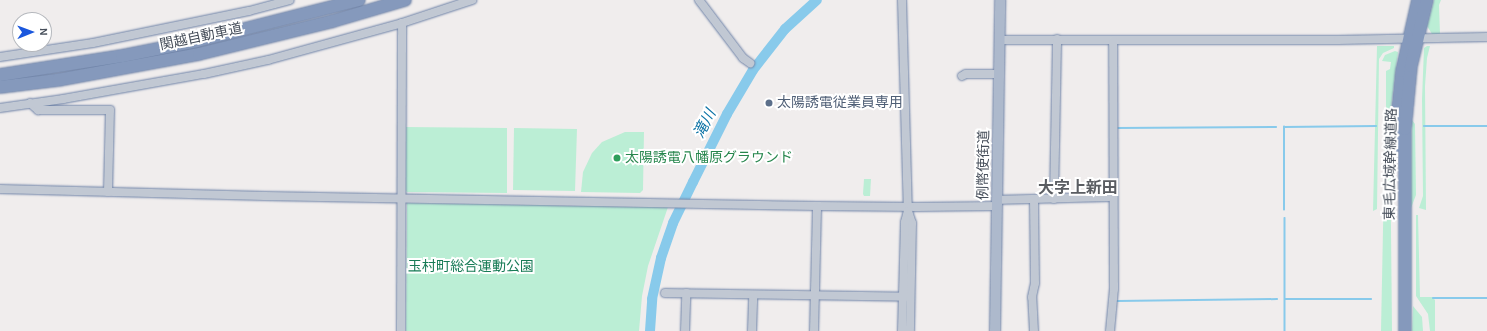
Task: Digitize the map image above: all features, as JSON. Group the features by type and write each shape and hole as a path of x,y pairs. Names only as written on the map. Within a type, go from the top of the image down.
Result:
{"highway":[{"name":"関越自動車道","path":"0,74 108,58 198,41 359,0"},
{"name":"関越自動車道","path":"0,87 58,80 199,54 326,22 404,0"},
{"name":"東毛広域幹線道路","path":"1405,331 1404,148 1412,39 1418,0"},
{"name":"東毛広域幹線道路","path":"1398,331 1396,125 1402,71 1427,0"}],"main road":[{"name":"例幣使街道","path":"995,331 1000,0"}],"street":[{"path":"0,56 93,43 249,11 290,0"},
{"path":"0,108 204,74 268,60 402,23 456,3 472,0"},
{"path":"699,0 743,58 750,63"},
{"path":"902,0 907,120 908,209 905,222 907,297 910,331"},
{"path":"401,331 402,23"},
{"path":"1000,40 1412,39 1487,37"},
{"path":"1054,200 1057,39"},
{"path":"1110,331 1114,289 1113,40"},
{"path":"962,76 966,74 999,74"},
{"path":"30,103 38,110 110,110 108,192"},
{"path":"0,189 692,203 908,209 1084,197 1114,197"},
{"path":"1034,200 1035,283 1032,297 1034,331"},
{"path":"814,331 817,206"},
{"path":"665,293 907,297"},
{"path":"685,331 686,294"},
{"path":"752,331 754,295"},
{"path":"902,331 907,297"}],"green space":[{"path":"1434,0 1441,0 1439,5 1440,34 1432,34 1427,26"},
{"path":"1377,46 1394,46 1394,48 1383,53 1379,59 1377,209 1373,211"},
{"path":"1430,46 1427,58 1425,86 1426,210 1419,208 1423,196 1422,99 1424,48"},
{"path":"1395,51 1398,52 1390,116 1388,116 1386,113 1386,71 1390,69 1391,62 1382,61 1385,55"},
{"path":"1412,120 1415,124 1416,195 1411,208"},
{"path":"1388,123 1390,123 1392,331 1381,331 1385,127"},
{"path":"406,127 507,128 507,193 407,192 405,190"},
{"path":"514,128 577,129 575,191 513,190"},
{"name":"太陽誘電八幡原グラウンド","path":"625,132 644,132 643,190 640,193 581,192 583,172 592,153 602,142"},
{"path":"864,179 871,179 870,196 864,196 863,194"},
{"name":"玉村町総合運動公園","path":"407,203 668,207 648,266 642,296 639,331 406,331"},
{"path":"1416,215 1418,215 1420,297 1432,297 1435,300 1435,331 1430,331 1428,314 1416,296"},
{"path":"1413,306 1422,317 1423,331 1412,331"}],"waterway":[{"name":"滝川","path":"650,331 652,299 661,258 673,223 727,114 753,70 785,29 817,0"},
{"path":"1284,210 1284,127 1376,126"},
{"path":"1424,126 1487,126"},
{"path":"1116,128 1276,127"},
{"path":"1285,218 1285,331"},
{"path":"1433,298 1487,298"},
{"path":"1117,301 1277,299"},
{"path":"1285,299 1371,299"}],"place":[{"name":"太陽誘電従業員専用","path":"769,103"},
{"name":"太陽誘電八幡原グラウンド","path":"617,158"}],"district":[{"name":"大字上新田","path":"1078,188"}]}
